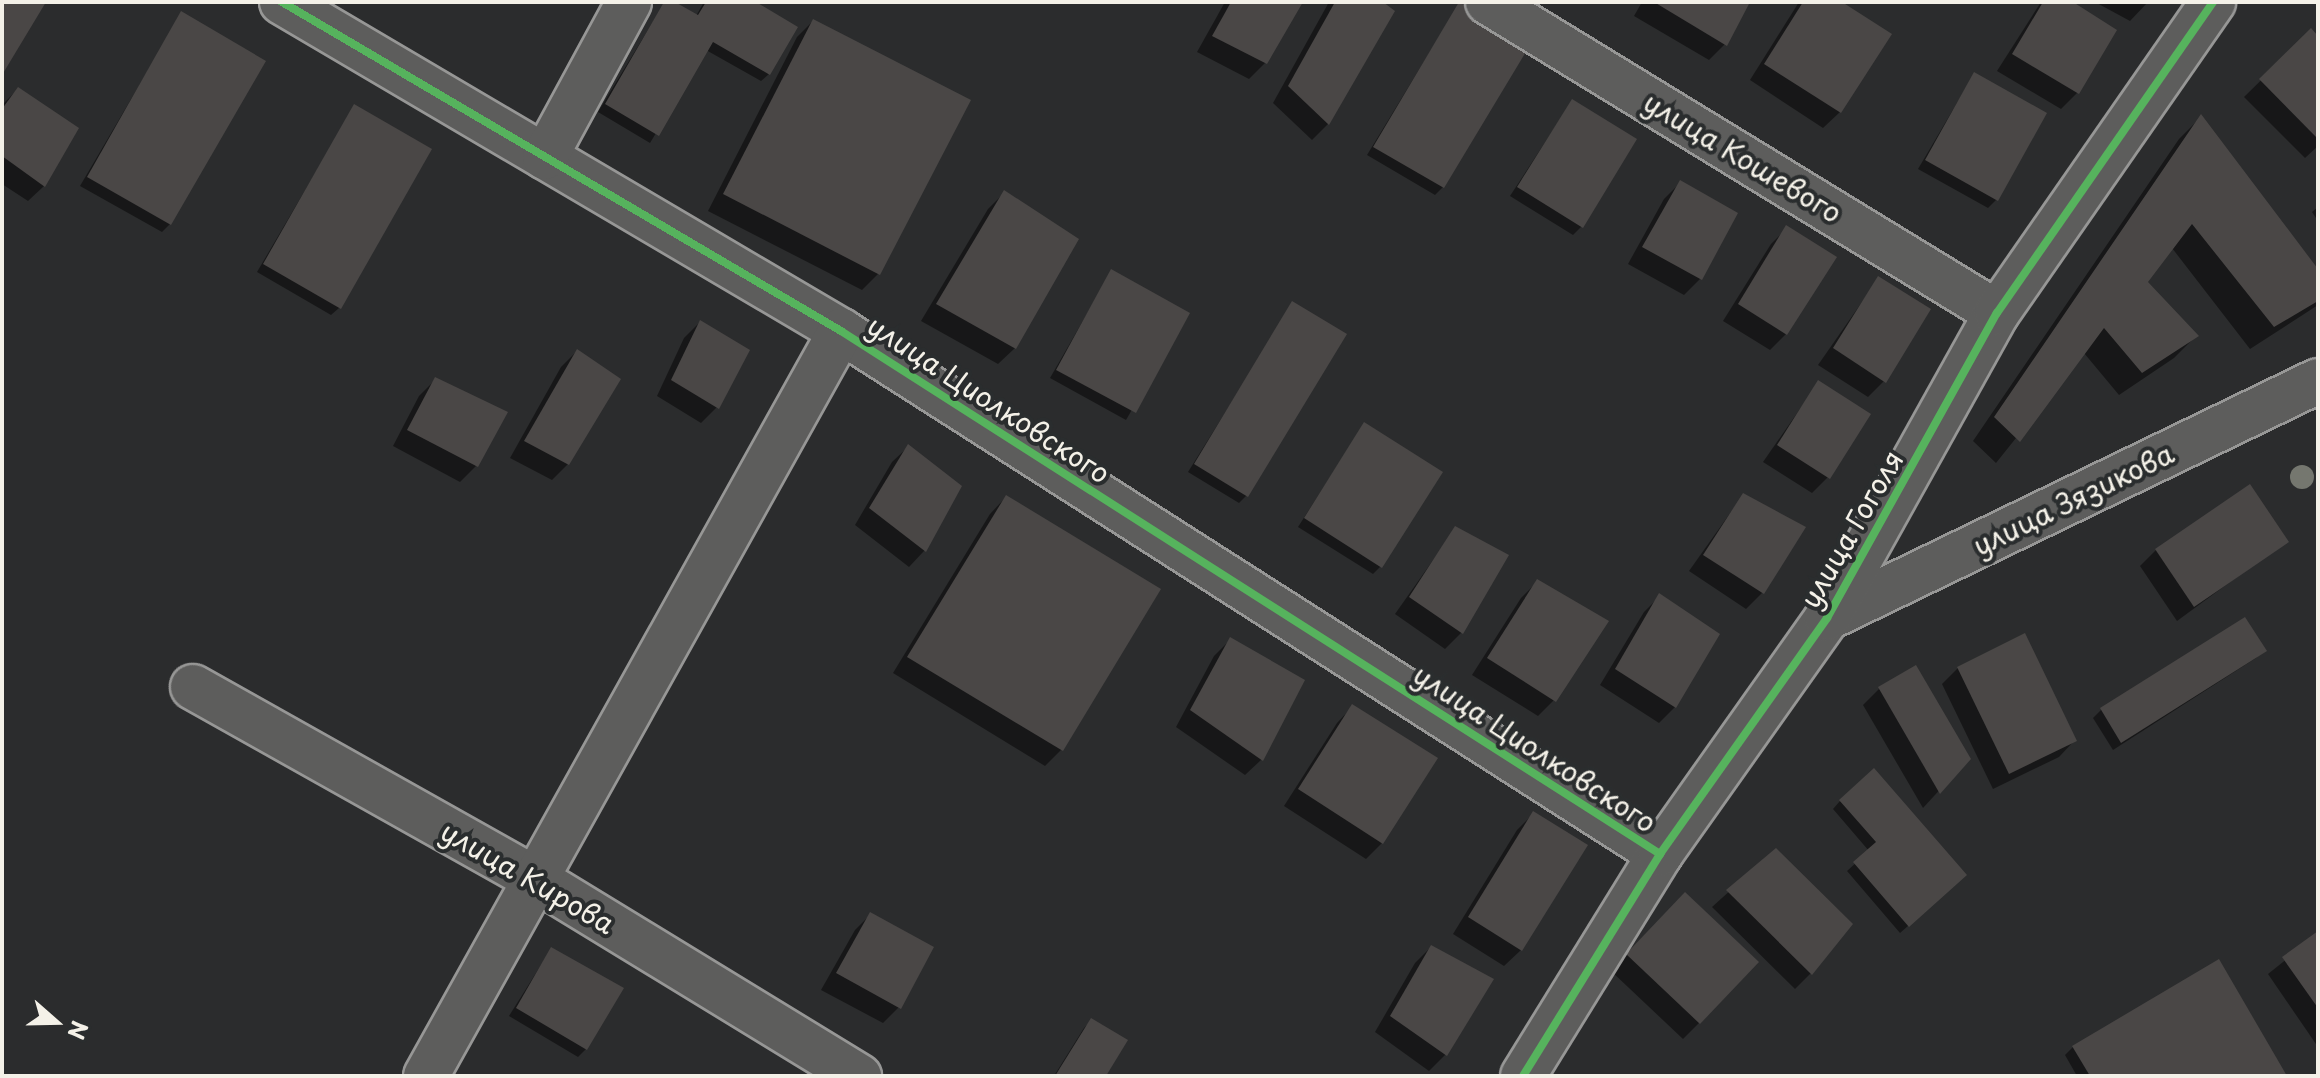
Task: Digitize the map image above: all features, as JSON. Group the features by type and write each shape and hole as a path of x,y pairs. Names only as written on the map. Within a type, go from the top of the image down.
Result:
{"street":[{"name":"улица Циолковского","path":"282,2 841,331 1660,854"},
{"path":"545,157 629,2"},
{"name":"улица Кошевого","path":"1488,2 1997,313"},
{"name":"улица Гоголя","path":"1523,1076 1660,854 1827,618 1997,313 2213,2"},
{"path":"426,1076 841,331"},
{"name":"улица Зязикова","path":"1827,618 2318,381"},
{"name":"улица Кирова","path":"193,687 534,878 859,1076"}],"building":[{"path":"2,2 46,2 2,75"},
{"path":"664,2 675,2 698,15 706,2 756,2 798,27 770,75 713,42 659,136 605,104"},
{"path":"1231,2 1303,2 1267,64 1212,36"},
{"path":"1335,2 1383,2 1395,11 1329,125 1288,86"},
{"path":"1459,2 1530,45 1444,188 1373,147"},
{"path":"1654,2 1750,2 1727,46"},
{"path":"1803,2 1842,2 1892,34 1841,113 1764,64"},
{"path":"2043,2 2073,2 2117,30 2079,94 2012,54"},
{"path":"181,11 266,61 171,225 87,177"},
{"path":"813,19 971,100 880,275 723,194"},
{"path":"2311,28 2318,36 2318,139 2259,79"},
{"path":"1974,72 2047,113 1998,201 1925,160"},
{"path":"18,87 79,128 45,187 2,156 2,109"},
{"path":"1572,99 1637,139 1583,228 1517,187"},
{"path":"354,104 432,149 341,309 263,264"},
{"path":"2201,114 2318,269 2318,301 2274,327 2192,224 2148,282 2199,336 2142,373 2104,328 2020,442 1994,417"},
{"path":"1680,180 1738,213 1702,280 1642,247"},
{"path":"1004,190 1079,239 1016,349 936,304"},
{"path":"1786,225 1837,257 1787,335 1738,304"},
{"path":"1111,269 1190,313 1136,413 1056,370"},
{"path":"1878,276 1931,309 1886,383 1833,348"},
{"path":"1292,301 1347,334 1248,497 1194,464"},
{"path":"700,320 750,350 719,409 671,380"},
{"path":"577,349 621,379 569,465 524,441"},
{"path":"435,377 508,412 478,467 407,430"},
{"path":"1818,380 1871,414 1830,479 1777,445"},
{"path":"1364,422 1443,472 1382,568 1304,518"},
{"path":"908,444 962,486 926,552 869,508"},
{"path":"2250,484 2289,542 2194,607 2155,549"},
{"path":"1743,493 1806,527 1764,594 1703,555"},
{"path":"1006,495 1161,589 1063,751 907,657"},
{"path":"1455,526 1509,555 1463,634 1409,597"},
{"path":"1537,579 1609,621 1556,702 1487,658"},
{"path":"1659,593 1720,634 1676,708 1615,669"},
{"path":"2245,617 2267,651 2121,743 2100,708"},
{"path":"2025,633 2077,741 2009,774 1957,667"},
{"path":"1230,637 1305,680 1263,761 1190,710"},
{"path":"1916,665 1971,759 1940,794 1878,687"},
{"path":"1352,704 1438,758 1383,844 1298,789"},
{"path":"1874,768 1967,875 1909,927 1853,862 1876,842 1839,800"},
{"path":"1533,811 1588,845 1522,951 1468,917"},
{"path":"1776,848 1853,924 1812,975 1726,890"},
{"path":"1685,892 1759,962 1700,1024 1626,954"},
{"path":"870,912 934,947 901,1009 836,973"},
{"path":"2318,931 2318,1008 2282,957"},
{"path":"1431,945 1494,979 1447,1056 1390,1016"},
{"path":"551,947 624,988 587,1050 516,1008"},
{"path":"2219,959 2287,1076 2090,1076 2072,1046"},
{"path":"1091,1018 1128,1040 1106,1076 1055,1076"}],"cycle path":[{"path":"282,2 841,331 1660,854"},
{"path":"1523,1076 1660,854 1827,618 1997,313 2213,2"}]}
